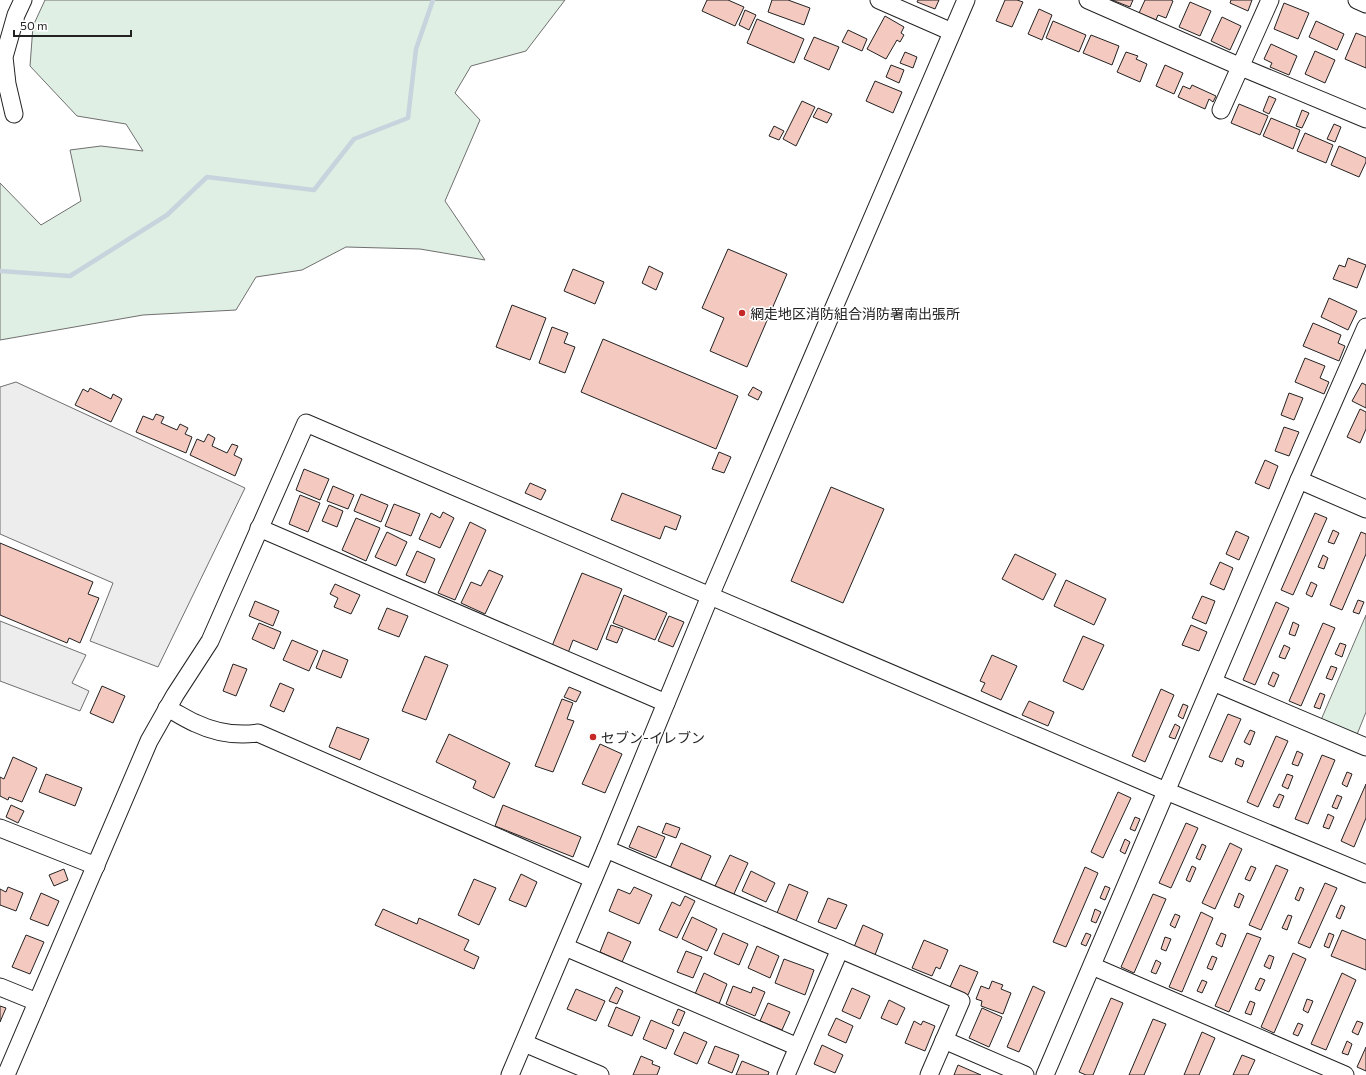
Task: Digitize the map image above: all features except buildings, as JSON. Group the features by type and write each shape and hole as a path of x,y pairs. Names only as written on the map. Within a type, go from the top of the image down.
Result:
{"street":[{"path":"14,114 7,84 4,57 16,15 23,0"},
{"path":"879,0 952,32"},
{"path":"510,1075 606,849 710,596 966,0"},
{"path":"1088,0 1241,67 1366,119"},
{"path":"1221,110 1270,0"},
{"path":"1357,0 1366,4"},
{"path":"1045,1075 1299,480 1362,346 1366,327"},
{"path":"6,1075 149,741 167,708 210,641 306,423 1166,791 1366,874"},
{"path":"1299,480 1366,509"},
{"path":"259,528 666,703"},
{"path":"1213,682 1366,747"},
{"path":"167,708 196,724 239,734 258,733 593,879"},
{"path":"0,828 96,866"},
{"path":"606,849 961,1001 929,1075"},
{"path":"565,947 798,1047"},
{"path":"786,1075 840,949"},
{"path":"1092,966 1344,1075"},
{"path":"0,987 37,1002"},
{"path":"944,1040 1025,1075"},
{"path":"524,1043 600,1075"}],"green space":[{"path":"45,0 565,0 526,51 471,66 455,93 480,120 445,201 485,260 420,249 346,247 302,270 256,277 236,310 143,315 0,340 0,183 41,225 81,201 70,150 101,146 143,151 126,124 77,116 30,66 33,26"},
{"path":"1366,615 1366,712 1354,742 1318,727"}],"shaded area":[{"path":"16,382 245,488 158,667 90,641 113,583 0,534 0,387"},
{"path":"0,621 86,655 72,683 89,691 80,711 0,681"}],"waterway":[{"path":"0,271 70,276 167,215 207,177 314,190 354,139 408,118 416,49 433,0"}],"place":[{"name":"網走地区消防組合消防署南出張所","path":"742,313"},
{"name":"セブン-イレブン","path":"593,737"}]}
